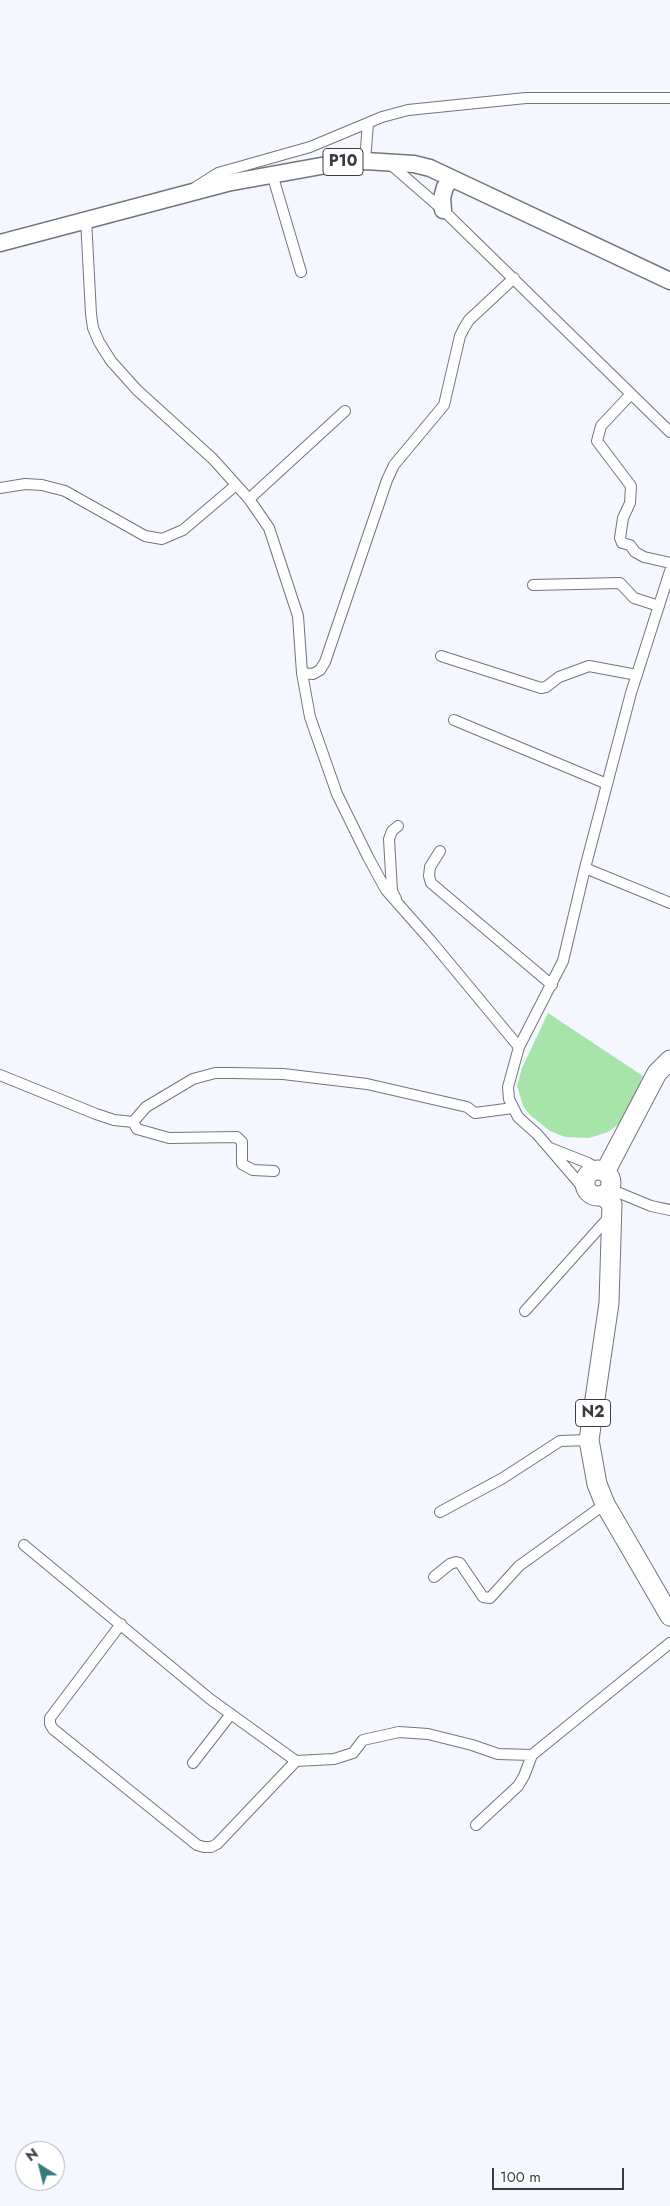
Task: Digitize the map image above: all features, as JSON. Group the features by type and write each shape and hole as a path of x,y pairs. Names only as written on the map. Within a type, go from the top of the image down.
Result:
{"highway":[{"path":"585,1186 592,1195 604,1182 657,1073 670,1060"},
{"path":"604,1182 612,1204 612,1213"},
{"name":"N2","path":"612,1213 609,1303 588,1440 597,1484 605,1504 670,1616"}],"main road":[{"name":"P10","path":"0,243 187,193 272,174 342,162 365,161 414,164 430,168 670,281"},
{"path":"443,210 442,198 445,187 451,179"}],"street":[{"path":"187,193 218,173 310,147 393,113 408,110 526,98 670,98"},
{"path":"365,161 368,123"},
{"path":"389,163 443,210 670,432"},
{"path":"272,174 301,272"},
{"path":"86,219 91,314 93,328 99,342 111,361 137,390 213,459 249,499 269,528 298,616 302,673 310,717 337,794 386,890 519,1047"},
{"path":"302,673 313,674 320,670 325,662 386,480 394,465 444,405 460,336 464,328 469,320 514,278"},
{"path":"632,394 601,426 597,441 631,486 630,503 622,518 620,538 622,543 630,545 635,552 644,557 670,563"},
{"path":"249,499 345,411"},
{"path":"0,488 25,484 42,485 65,492 145,536 162,538 183,530 236,485"},
{"path":"585,1186 580,1184 549,1147 518,1117 513,1108 508,1087 519,1047 564,961 584,868 637,675 668,583 670,571"},
{"path":"533,585 620,583 634,598 659,606"},
{"path":"440,656 541,688 559,677 589,666 637,675"},
{"path":"454,720 607,784"},
{"path":"398,826 389,839 390,868 392,892 401,909"},
{"path":"440,851 430,867 429,876 431,883 552,985"},
{"path":"584,868 670,903"},
{"path":"133,1122 146,1106 182,1085 204,1075 224,1073 283,1074 367,1084 467,1107 475,1113 513,1108"},
{"path":"0,1075 96,1114 114,1120 133,1122"},
{"path":"133,1122 137,1129 169,1138 237,1137 242,1142 242,1164 253,1170 274,1171"},
{"path":"549,1147 588,1163 604,1182 651,1206 670,1210"},
{"path":"525,1311 612,1213"},
{"path":"440,1512 503,1478 560,1441 588,1440"},
{"path":"434,1577 450,1564 456,1562 460,1564 483,1597 490,1598 519,1566 605,1504"},
{"path":"24,1545 210,1699 296,1761 334,1759 354,1753 363,1740 398,1732 428,1734 498,1754 532,1755"},
{"path":"120,1624 50,1718 50,1724 197,1844 211,1847 217,1844 296,1761"},
{"path":"476,1825 518,1786 532,1755 670,1643"},
{"path":"193,1763 231,1714"}],"green space":[{"path":"548,1013 643,1076 623,1121 608,1132 589,1138 565,1137 550,1131 530,1115 523,1106 517,1086 522,1068"}]}
